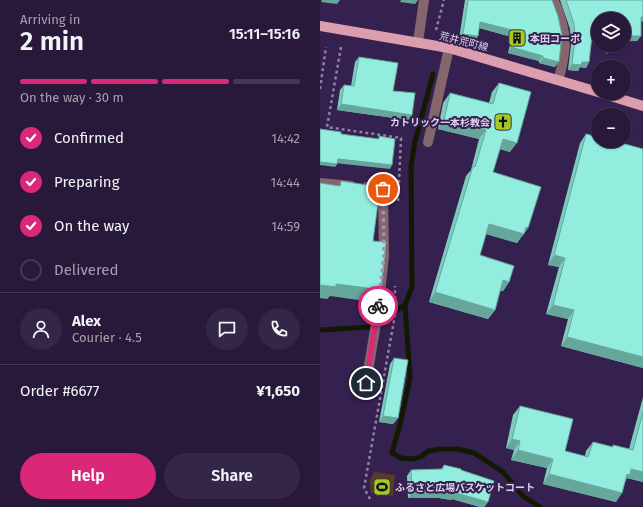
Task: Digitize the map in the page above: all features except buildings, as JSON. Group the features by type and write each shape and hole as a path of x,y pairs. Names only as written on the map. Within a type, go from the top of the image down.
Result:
{"main road":[{"name":"荒井荒町線","path":"320,26 449,48 591,90"},
{"name":"荒井荒町線","path":"623,100 643,106"}],"street":[{"path":"418,42 424,0"},
{"path":"553,0 557,5 565,40 561,72 558,80"},
{"path":"428,142 449,48"},
{"path":"320,183 383,189 384,256 378,312 366,383"}],"path":[{"path":"436,30 444,0"},
{"path":"320,89 326,47"},
{"path":"342,47 327,127 401,138 398,208"},
{"path":"370,499 364,488 395,315 396,284"}],"shaded area":[{"name":"ふるさと広場バスケットコート","path":"374,472 395,475 393,496 371,493 370,481"}],"waterway":[{"path":"433,74 415,142 411,166 412,287 405,305 410,377 401,421 392,453 401,458 414,459 422,456 428,451 441,449 457,449 474,453 503,472 523,496 540,507"},
{"path":"320,330 369,327 405,305"}],"way so far":[{"path":"378,306 384,256 383,189"}],"place":[{"name":"本田コーポ","path":"517,38"},
{"name":"カトリック一本杉教会","path":"503,122"},
{"name":"ふるさと広場バスケットコート","path":"382,487"}],"route":[{"path":"366,383 378,306"}]}
